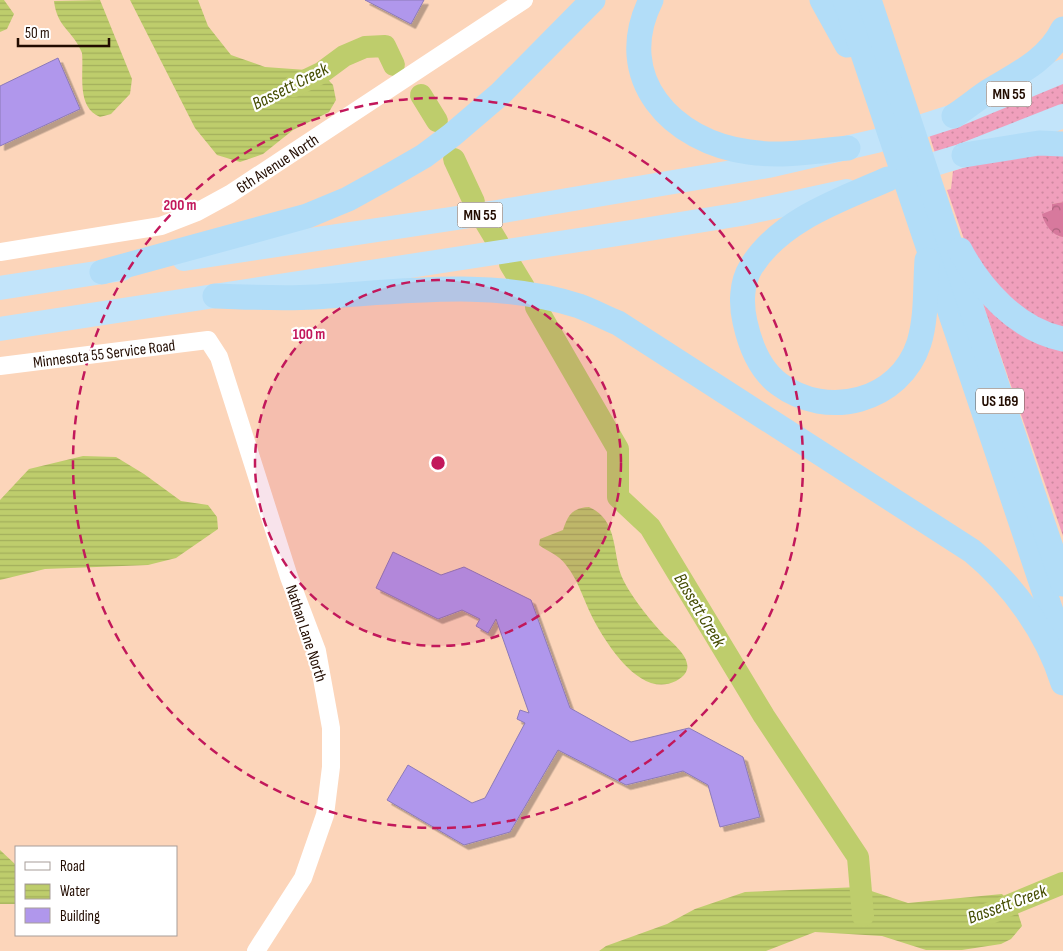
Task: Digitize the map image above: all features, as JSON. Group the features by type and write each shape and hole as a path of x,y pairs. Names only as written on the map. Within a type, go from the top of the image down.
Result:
{"highway":[{"path":"102,272 307,216 348,198 386,178 424,156 500,94 594,0"},
{"path":"651,0 638,36 640,70 659,108 676,122 702,139 722,147 749,152 781,154 848,148"},
{"path":"822,0 850,50 870,78"},
{"name":"US 169","path":"845,0 870,78 890,102"},
{"name":"US 169","path":"869,0 879,28 890,102 929,206 1063,584"},
{"path":"879,28 880,0"},
{"path":"954,116 990,91 1023,72 1047,51 1063,29"},
{"name":"MN 55","path":"0,288 623,192 768,166 848,148 954,116 1063,71"},
{"name":"MN 55","path":"0,329 741,214 847,191 888,179 964,155 1063,116"},
{"path":"964,155 1038,143 1063,144"},
{"path":"888,179 822,209 789,227 777,237 749,269 743,290 744,316 755,353 762,364 779,384 808,399 822,402 836,404 867,398 890,384 907,365 919,343 924,314 927,245"},
{"path":"929,206 975,275 1000,304 1034,329 1063,339"},
{"name":"US 169","path":"929,206 927,245 1063,647"},
{"path":"215,296 312,297 436,289 488,290 560,301 593,312 638,335 972,551 994,571 1019,600 1052,653 1063,683"}],"street":[{"name":"6th Avenue North","path":"0,252 161,226 197,212 230,194 524,0"},
{"name":"Minnesota 55 Service Road","path":"0,366 208,340"},
{"name":"Nathan Lane North","path":"208,340 219,358 292,586 317,651 331,728 331,767 325,815 319,833 303,878 256,951"}],"shaded area":[{"path":"1063,80 1063,106 935,153 928,131"},
{"path":"1063,149 1063,202 1052,204 1058,236 1063,237 1063,333 1014,309 965,242 947,190 951,189 953,171 990,159"},
{"path":"977,287 1063,345 1063,536"}],"green space":[{"path":"1063,202 1063,237 1050,229 1042,214 1052,210 1052,204"}],"water":[{"path":"0,0 4,0 14,14 7,29 0,32"},
{"path":"100,0 132,79 130,94 111,114 100,117 87,106 83,89 82,53 58,17 54,1"},
{"path":"130,0 198,0 208,26 231,55 265,67 320,71 333,85 336,100 329,112 293,130 263,154 240,162 217,155 195,128"},
{"path":"83,456 116,457 144,474 181,501 208,505 217,517 218,529 176,558 148,565 45,569 0,580 0,500 29,469"},
{"path":"589,507 598,512 609,526 620,572 631,593 650,620 679,649 687,662 687,669 684,675 676,681 663,685 651,683 629,669 610,647 597,626 571,572 560,558 539,545 540,539 563,530 572,513 578,509"},
{"path":"0,850 15,864 15,904 0,904"},
{"path":"859,887 908,903 1002,894 1017,910 1022,926 1011,939 1001,944 962,950 926,950 882,936 815,932 766,951 599,951 606,946 667,924 695,909 745,892"}],"building":[{"path":"365,0 424,0 411,24"},
{"path":"58,58 80,109 0,146 0,86"},
{"path":"393,552 441,575 464,567 531,600 570,708 631,742 689,728 743,757 760,817 720,827 708,785 683,771 626,785 558,750 510,832 464,845 387,800 408,765 472,803 485,798 525,723 517,719 520,710 529,713 496,619 488,633 476,626 480,619 462,610 438,619 376,588"}],"waterway":[{"name":"Bassett Creek","path":"294,86 321,73 344,56 365,47 385,46 394,65"},
{"name":"Bassett Creek","path":"421,95 437,121"},
{"name":"Bassett Creek","path":"454,159 474,202"},
{"name":"Bassett Creek","path":"486,223 498,243"},
{"name":"Bassett Creek","path":"510,264 524,287"},
{"name":"Bassett Creek","path":"536,307 618,449 618,497 650,527 764,716 858,857 863,916"},
{"name":"Bassett Creek","path":"983,916 1063,883"}]}
